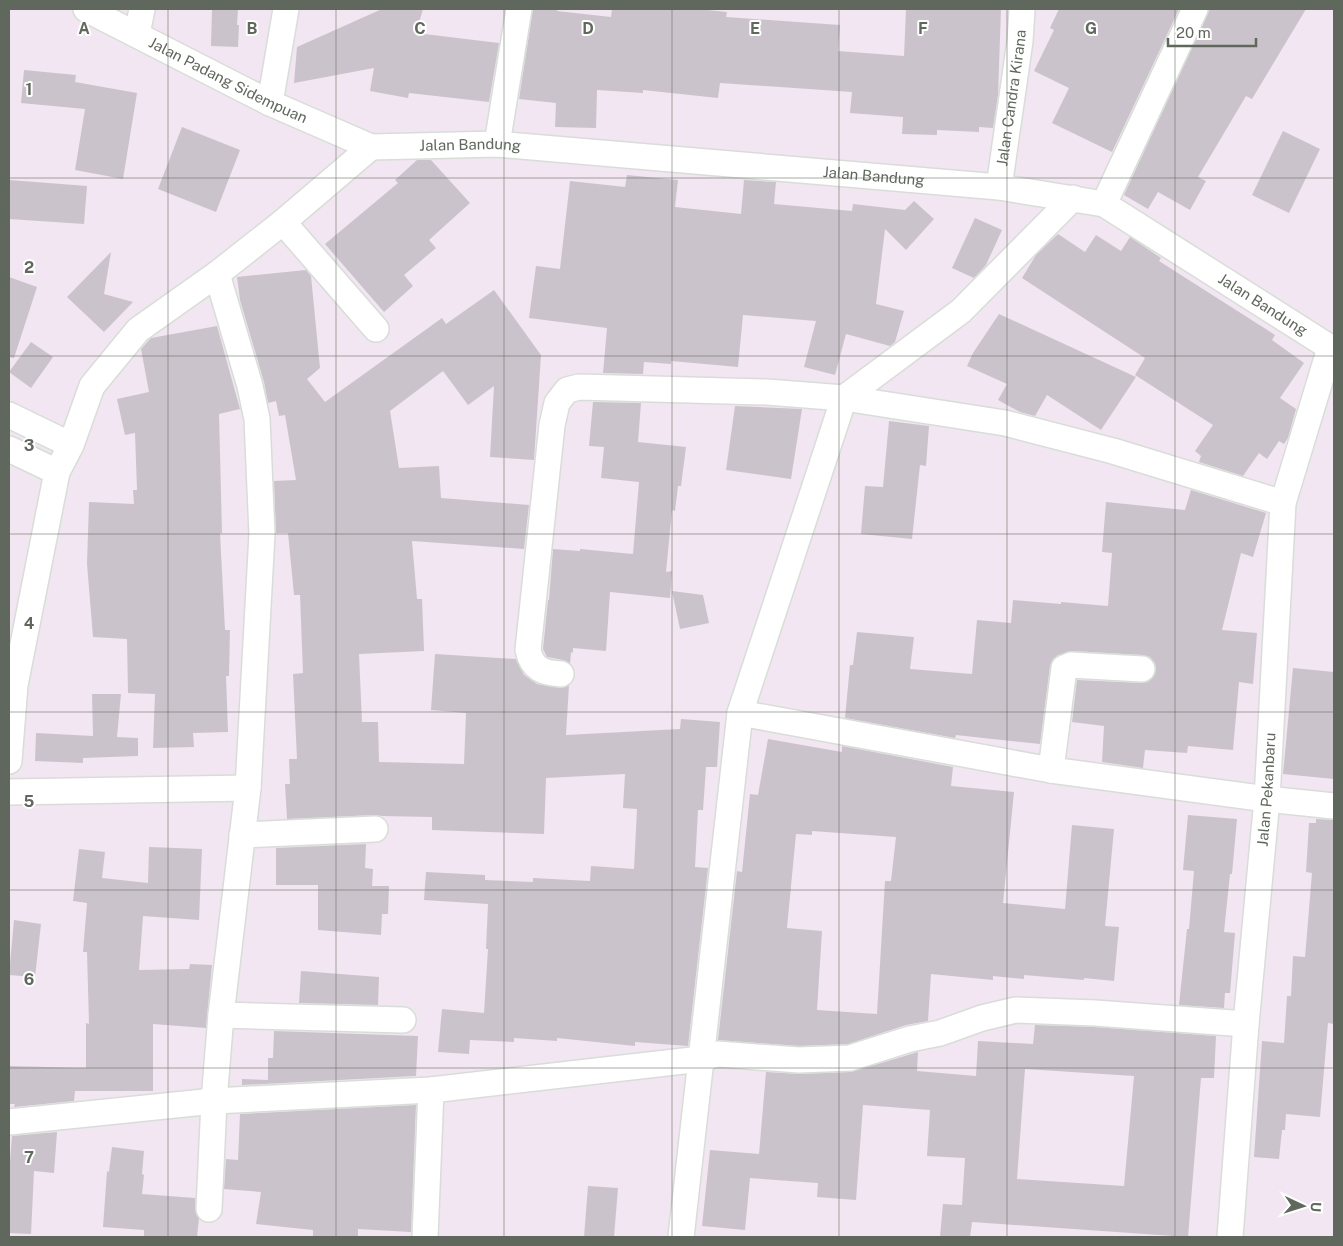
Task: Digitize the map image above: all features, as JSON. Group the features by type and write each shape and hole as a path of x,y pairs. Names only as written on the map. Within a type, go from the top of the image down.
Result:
{"street":[{"name":"Jalan Padang Sidempuan","path":"86,9 270,103 371,147"},
{"path":"136,34 142,9"},
{"path":"270,103 286,9"},
{"path":"498,144 519,9"},
{"name":"Jalan Candra Kirana","path":"999,187 1020,41 1022,9"},
{"path":"1104,204 1195,9"},
{"name":"Jalan Bandung","path":"371,147 498,144 999,187 1104,204 1332,349"},
{"path":"9,761 12,685 58,472 92,386 138,330 217,274 283,222 371,147"},
{"path":"681,1237 740,713 844,398 961,311 1073,198"},
{"path":"283,222 376,329"},
{"path":"209,1209 214,1101 221,1015 248,788 262,534 257,419 250,386 217,274"},
{"name":"Jalan Pekanbaru","path":"1230,1237 1246,1024 1267,799 1283,503 1332,349"},
{"path":"561,674 550,673 535,666 530,660 528,650 552,425 557,403 567,390 579,387 767,392 844,398 1005,423 1113,451 1283,503"},
{"path":"9,416 70,445"},
{"path":"9,449 58,472"},
{"path":"1051,770 1064,668 1071,664 1142,668"},
{"path":"740,713 1051,770 1267,799 1334,806"},
{"path":"9,792 248,788"},
{"path":"242,835 375,829"},
{"path":"9,1122 214,1101 431,1090 700,1059 717,1054 799,1060 850,1058 910,1039 940,1033 982,1018 1016,1010 1095,1013 1246,1024"},
{"path":"221,1015 403,1020"},
{"path":"425,1237 431,1090"}],"building":[{"path":"212,9 238,9 238,47 211,46"},
{"path":"382,9 423,9 416,33 499,43 489,102 409,93 408,98 370,91 374,68 294,83 297,47"},
{"path":"533,9 558,9 557,11 611,17 612,9 698,9 727,12 726,17 840,25 838,51 904,56 906,9 1001,9 998,95 993,128 979,127 979,132 937,130 937,135 902,134 903,117 850,113 852,92 720,83 718,98 643,90 643,93 597,90 596,128 555,127 556,103 519,99"},
{"path":"1059,9 1179,9 1112,152 1052,123 1069,88 1034,71 1054,30 1050,28"},
{"path":"1210,9 1306,9 1252,99 1246,96 1198,177 1206,181 1190,210 1158,192 1148,209 1124,195"},
{"path":"24,70 76,75 75,82 137,93 123,179 75,170 85,109 21,103"},
{"path":"182,127 240,150 216,212 158,189"},
{"path":"1283,131 1320,149 1289,213 1252,195"},
{"path":"417,160 431,160 470,203 429,240 436,248 404,275 413,286 384,312 325,244 398,183 395,180"},
{"path":"627,175 678,180 675,207 741,214 744,180 776,182 774,204 852,211 853,204 905,210 914,201 934,219 906,250 885,229 876,304 904,311 895,342 890,346 846,334 835,375 804,367 816,321 743,315 738,367 671,361 671,364 644,362 643,374 603,373 607,328 529,318 536,266 560,269 570,181 625,187"},
{"path":"9,180 87,186 84,224 9,219"},
{"path":"975,218 1002,230 986,265 974,278 952,268"},
{"path":"1058,234 1085,252 1096,235 1121,251 1130,237 1161,258 1159,261 1275,335 1272,340 1304,363 1280,398 1296,409 1288,438 1284,444 1279,441 1267,459 1259,453 1243,476 1199,462 1201,456 1195,451 1213,425 1135,375 1145,358 1022,278 1036,255"},
{"path":"111,252 104,294 133,302 104,332 67,297"},
{"path":"306,270 311,276 320,368 307,379 325,402 442,318 446,324 494,290 541,355 534,460 490,457 494,386 468,405 443,371 390,411 399,468 439,466 441,498 529,505 524,549 412,541 417,599 422,599 424,651 359,654 362,722 378,722 379,762 464,764 466,713 431,710 435,654 516,659 524,675 537,684 560,688 569,685 566,735 680,729 681,719 720,722 717,767 706,767 703,810 698,810 695,867 708,868 688,1046 635,1042 635,1046 557,1038 557,1041 514,1038 514,1042 470,1040 469,1054 438,1052 442,1009 484,1013 488,949 486,949 488,904 424,900 426,872 485,875 485,880 533,882 533,878 590,881 591,866 634,869 637,809 623,808 625,774 546,778 544,834 432,830 432,817 374,815 287,819 285,784 290,784 289,759 297,759 293,674 303,673 300,595 294,595 288,533 276,533 274,481 296,480 285,415 279,416 276,401 268,403 264,382 240,300 237,277"},
{"path":"9,277 37,287 14,358 9,357"},
{"path":"999,314 1136,377 1101,430 1047,395 1035,416 1020,412 998,400 1007,384 967,366 973,353"},
{"path":"217,326 240,409 219,414 222,533 220,533 225,630 230,630 229,676 226,676 228,732 193,733 194,747 153,748 155,694 128,693 127,639 93,637 87,564 89,502 134,504 133,490 137,490 135,433 125,435 117,399 149,392 141,349 151,338"},
{"path":"31,342 53,357 31,388 9,372"},
{"path":"593,402 641,403 638,442 686,447 681,486 678,486 675,511 672,510 666,572 672,571 670,598 610,592 606,651 573,648 570,664 563,660 547,657 543,649 553,549 580,551 580,549 633,554 639,482 601,478 604,447 589,446"},
{"path":"735,406 802,409 791,479 726,470"},
{"path":"889,421 929,426 926,466 920,465 912,539 861,534 865,486 883,487"},
{"path":"1191,490 1266,513 1253,557 1241,553 1222,630 1257,633 1253,684 1239,682 1233,750 1188,746 1187,753 1145,750 1143,768 1102,762 1104,726 1072,722 1077,680 1148,682 1154,676 1155,663 1150,657 1143,655 1072,651 1058,655 1053,659 1050,666 1040,744 956,735 955,738 845,718 850,665 853,665 857,632 914,637 910,669 972,674 977,620 1011,623 1013,600 1108,606 1112,553 1102,552 1106,502 1185,510"},
{"path":"672,591 703,595 709,623 680,629"},
{"path":"1293,668 1334,672 1334,779 1283,774"},
{"path":"92,694 121,694 117,737 138,738 138,756 83,758 83,763 35,761 36,733 93,736"},
{"path":"768,739 842,752 842,746 953,767 951,786 1014,792 1003,903 1065,909 1072,825 1114,829 1105,926 1119,927 1114,981 1024,975 1024,979 993,976 993,980 931,974 928,1021 906,1025 848,1044 799,1046 718,1040 737,871 742,872 750,794 758,795","holes":["812,831 896,837 891,881 885,881 877,1014 817,1010 822,931 787,928 796,834 812,835"]},
{"path":"1188,815 1237,819 1224,932 1235,933 1230,993 1225,993 1224,1008 1179,1005 1194,871 1183,870"},
{"path":"1316,819 1334,820 1334,1024 1328,1023 1320,1117 1286,1114 1279,1159 1254,1157 1262,1041 1284,1043 1287,996 1291,996 1293,956 1305,957 1312,873 1306,872 1309,823 1316,823"},
{"path":"366,844 365,868 373,869 372,886 389,886 388,914 382,914 381,935 318,930 318,885 276,885 276,848"},
{"path":"149,847 202,849 199,920 143,916 139,970 189,969 190,964 212,965 206,1028 153,1024 153,1091 75,1091 74,1101 14,1107 15,1104 9,1104 9,1066 86,1068 86,1023 89,1024 87,952 83,952 87,903 73,901 79,849 105,852 102,878 148,883"},
{"path":"14,920 41,924 35,977 9,975"},
{"path":"301,971 379,977 378,1005 299,1003"},
{"path":"1035,1025 1094,1027 1216,1036 1214,1078 1201,1078 1188,1237 972,1222 970,1237 940,1237 943,1204 962,1205 965,1158 927,1156 930,1110 863,1105 856,1200 817,1197 818,1183 750,1178 745,1230 702,1226 710,1150 759,1154 766,1072 799,1074 851,1072 918,1052 917,1071 976,1076 978,1041 1033,1044","holes":["1025,1069 1134,1076 1124,1186 1017,1179"]},
{"path":"274,1031 418,1036 416,1076 242,1085 242,1079 268,1080 268,1058 273,1058"},
{"path":"416,1105 411,1232 358,1229 358,1237 313,1237 313,1230 256,1224 261,1192 224,1189 226,1159 238,1160 240,1114"},
{"path":"57,1132 54,1173 34,1171 31,1234 9,1233 9,1174 12,1136"},
{"path":"112,1147 144,1151 142,1194 195,1198 195,1209 199,1218 197,1237 144,1237 144,1230 103,1227 107,1171 109,1172"},
{"path":"588,1186 618,1188 614,1237 584,1237"}]}
